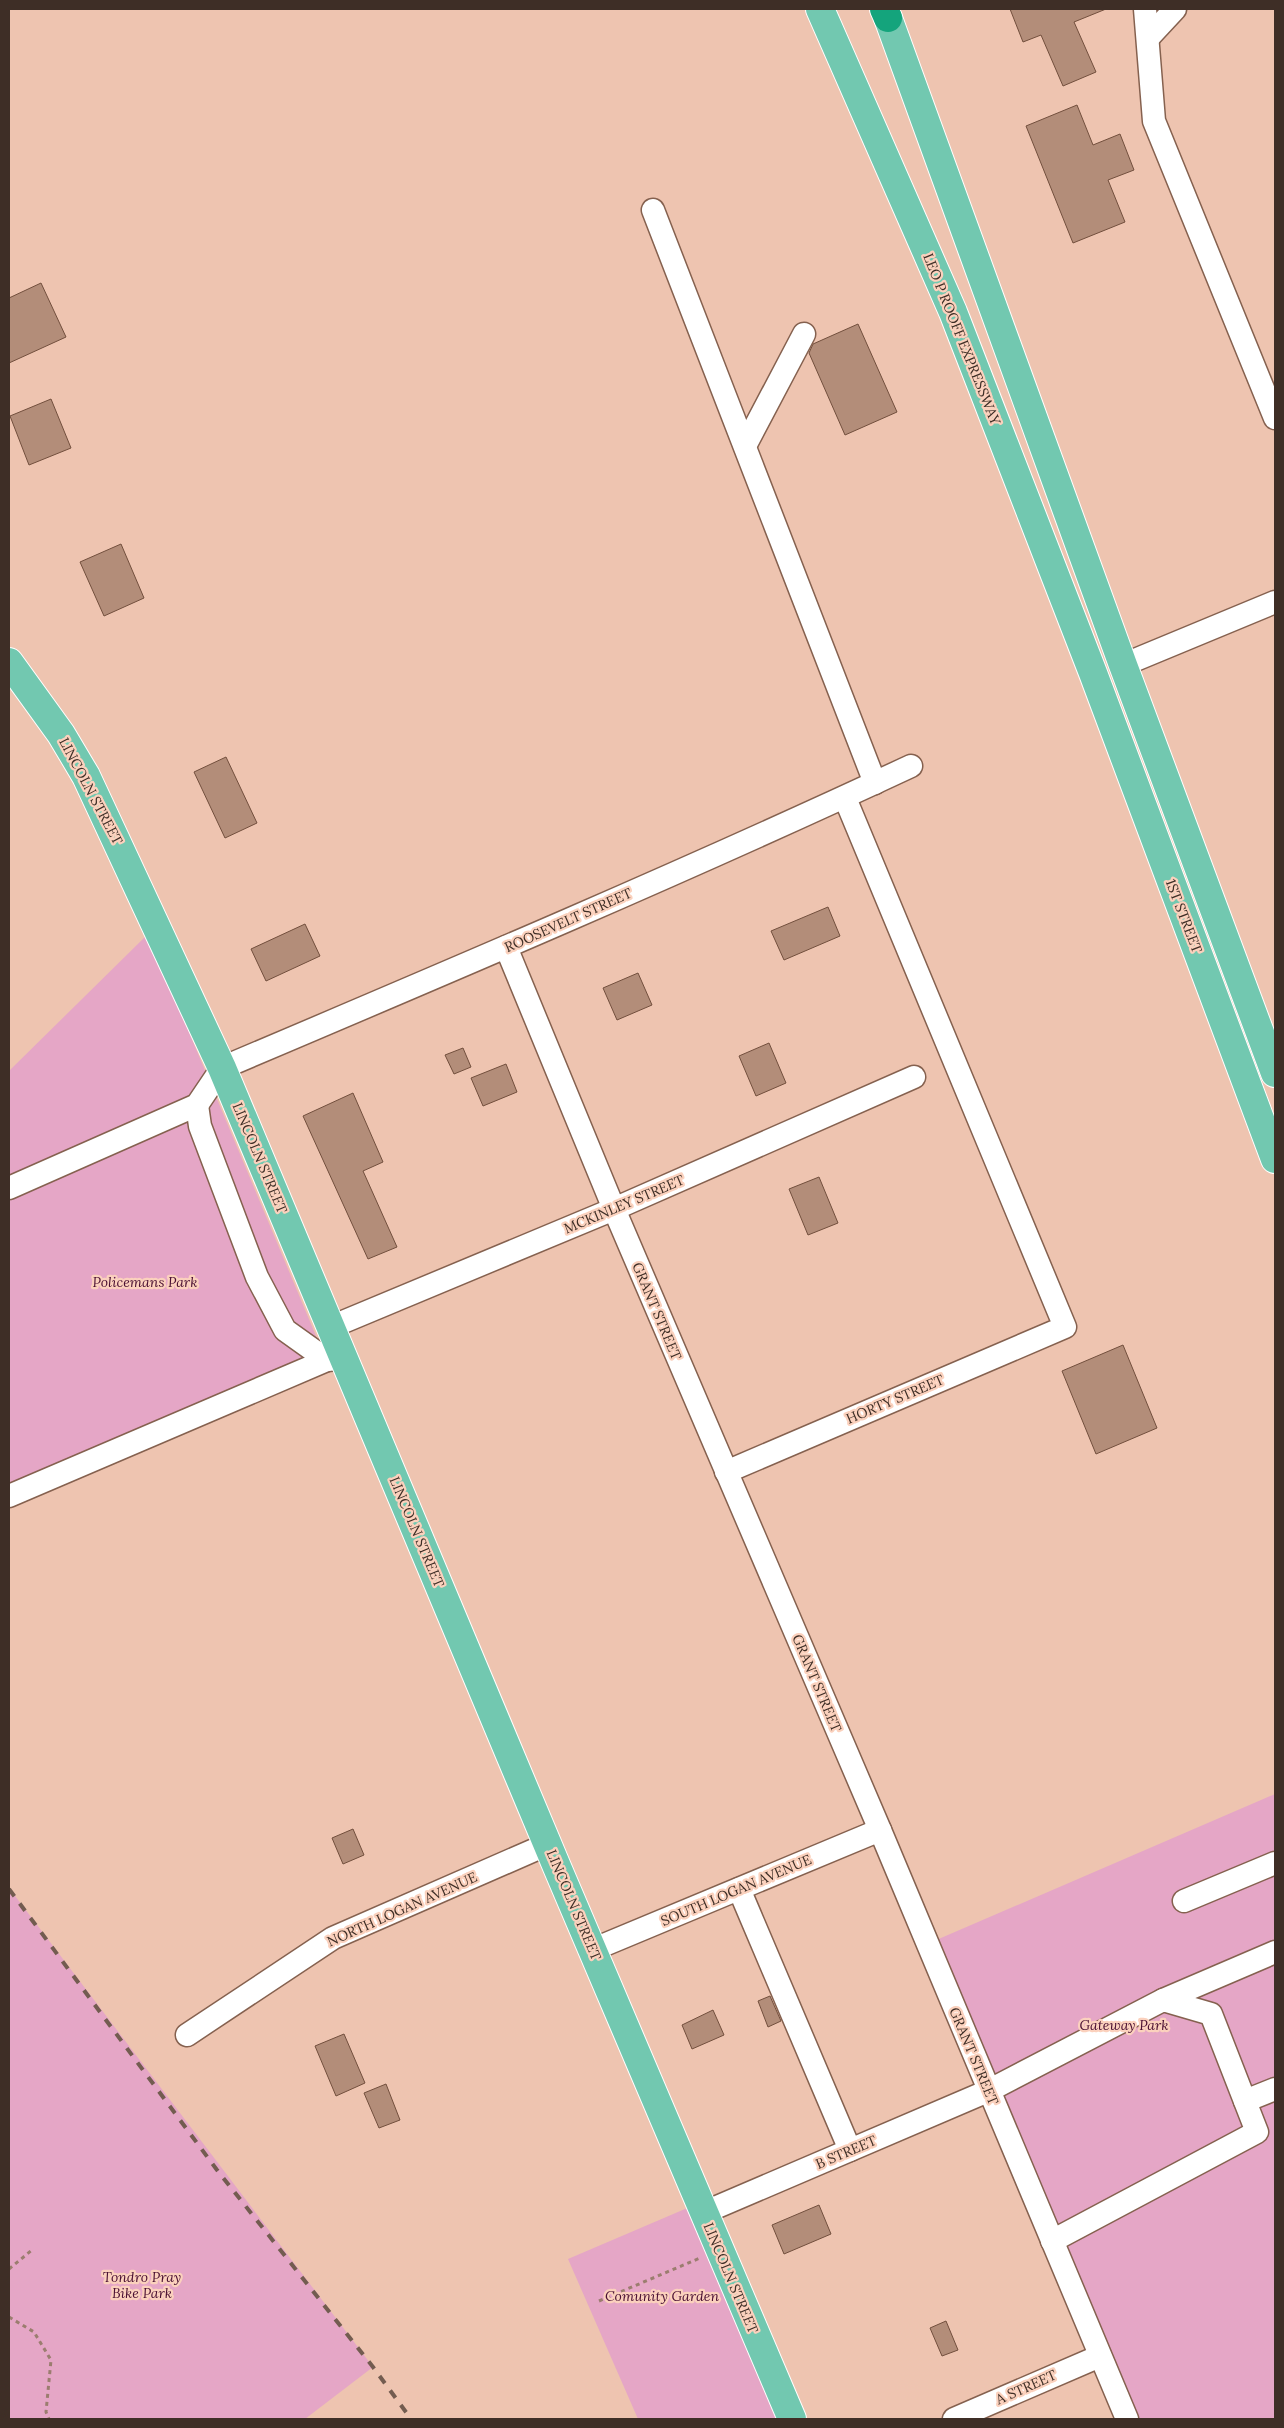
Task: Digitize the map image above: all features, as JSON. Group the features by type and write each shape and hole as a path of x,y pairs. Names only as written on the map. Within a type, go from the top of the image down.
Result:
{"main road":[{"name":"LEO P ROOFF EXPRESSWAY","path":"820,9 953,312 1093,673"},
{"path":"886,12 1123,665 1275,1073"},
{"name":"LINCOLN STREET","path":"9,662 61,734 86,776 222,1068 331,1327 336,1359 548,1844 792,2419"},
{"name":"1ST STREET","path":"1093,673 1275,1159"}],"street":[{"path":"1145,9 1154,121 1275,418"},
{"path":"1148,38 1175,9"},
{"path":"654,210 876,783"},
{"path":"745,446 804,334"},
{"path":"1123,665 1275,602"},
{"name":"ROOSEVELT STREET","path":"222,1068 506,947 845,798 911,766"},
{"name":"HORTY STREET","path":"726,1472 1064,1327 845,798"},
{"name":"GRANT STREET","path":"506,947 614,1209 880,1830 1127,2419"},
{"path":"9,1188 197,1105 222,1068"},
{"name":"MCKINLEY STREET","path":"331,1327 614,1209 914,1077"},
{"path":"197,1105 200,1126 257,1277 285,1330 336,1359"},
{"path":"9,1496 336,1359"},
{"name":"SOUTH LOGAN AVENUE","path":"592,1950 880,1830"},
{"name":"NORTH LOGAN AVENUE","path":"187,2035 333,1938 548,1844"},
{"path":"1184,1901 1275,1863"},
{"path":"740,1889 850,2150"},
{"name":"B STREET","path":"703,2213 988,2090 1164,2000 1275,1952"},
{"path":"1052,2241 1266,2129 1245,2101 1211,2014 1164,2000"},
{"path":"1245,2101 1275,2089"},
{"name":"A STREET","path":"957,2419 1100,2356"}],"path":[{"path":"9,2269 32,2250"},
{"path":"599,2302 719,2250"},
{"path":"9,2317 34,2332 51,2360 46,2412 49,2419"}],"green space":[{"name":"Policemans Park","path":"148,934 324,1355 9,1489 9,1071"},
{"name":"Gateway Park","path":"1275,1794 1275,2419 1128,2419 927,1944"},
{"name":"Tondro Pray Bike Park","path":"9,1888 373,2367 305,2419 9,2419"},
{"name":"Comunity Garden","path":"699,2203 792,2419 638,2419 568,2259"}],"building":[{"path":"1010,9 1106,9 1074,22 1096,72 1063,86 1041,35 1023,42"},
{"path":"1077,105 1093,145 1120,134 1134,170 1108,180 1125,222 1073,243 1026,126"},
{"path":"41,283 66,337 9,363 9,298"},
{"path":"858,324 897,412 845,435 809,353 813,344"},
{"path":"51,399 71,448 29,465 10,416"},
{"path":"121,544 144,598 104,616 80,562"},
{"path":"226,757 257,823 225,838 194,772"},
{"path":"828,907 840,936 784,960 771,931"},
{"path":"305,924 320,956 266,981 251,949"},
{"path":"638,973 652,1005 617,1020 603,988"},
{"path":"769,1043 786,1083 756,1096 739,1056"},
{"path":"463,1048 471,1067 454,1074 445,1055"},
{"path":"506,1064 517,1092 483,1106 471,1078"},
{"path":"353,1093 383,1162 363,1171 397,1247 368,1259 303,1116"},
{"path":"819,1177 838,1223 808,1235 789,1189"},
{"path":"1123,1345 1157,1428 1096,1454 1062,1371"},
{"path":"353,1829 364,1855 343,1864 332,1838"},
{"path":"770,1996 781,2021 768,2027 758,2001"},
{"path":"713,2010 724,2035 692,2049 682,2025"},
{"path":"344,2034 365,2083 336,2096 315,2046"},
{"path":"386,2084 400,2120 379,2128 364,2093"},
{"path":"819,2205 831,2234 784,2254 772,2225"},
{"path":"946,2321 958,2350 942,2356 930,2328"}],"railway":[{"path":"9,1889 217,2170 373,2367 411,2419"}]}
